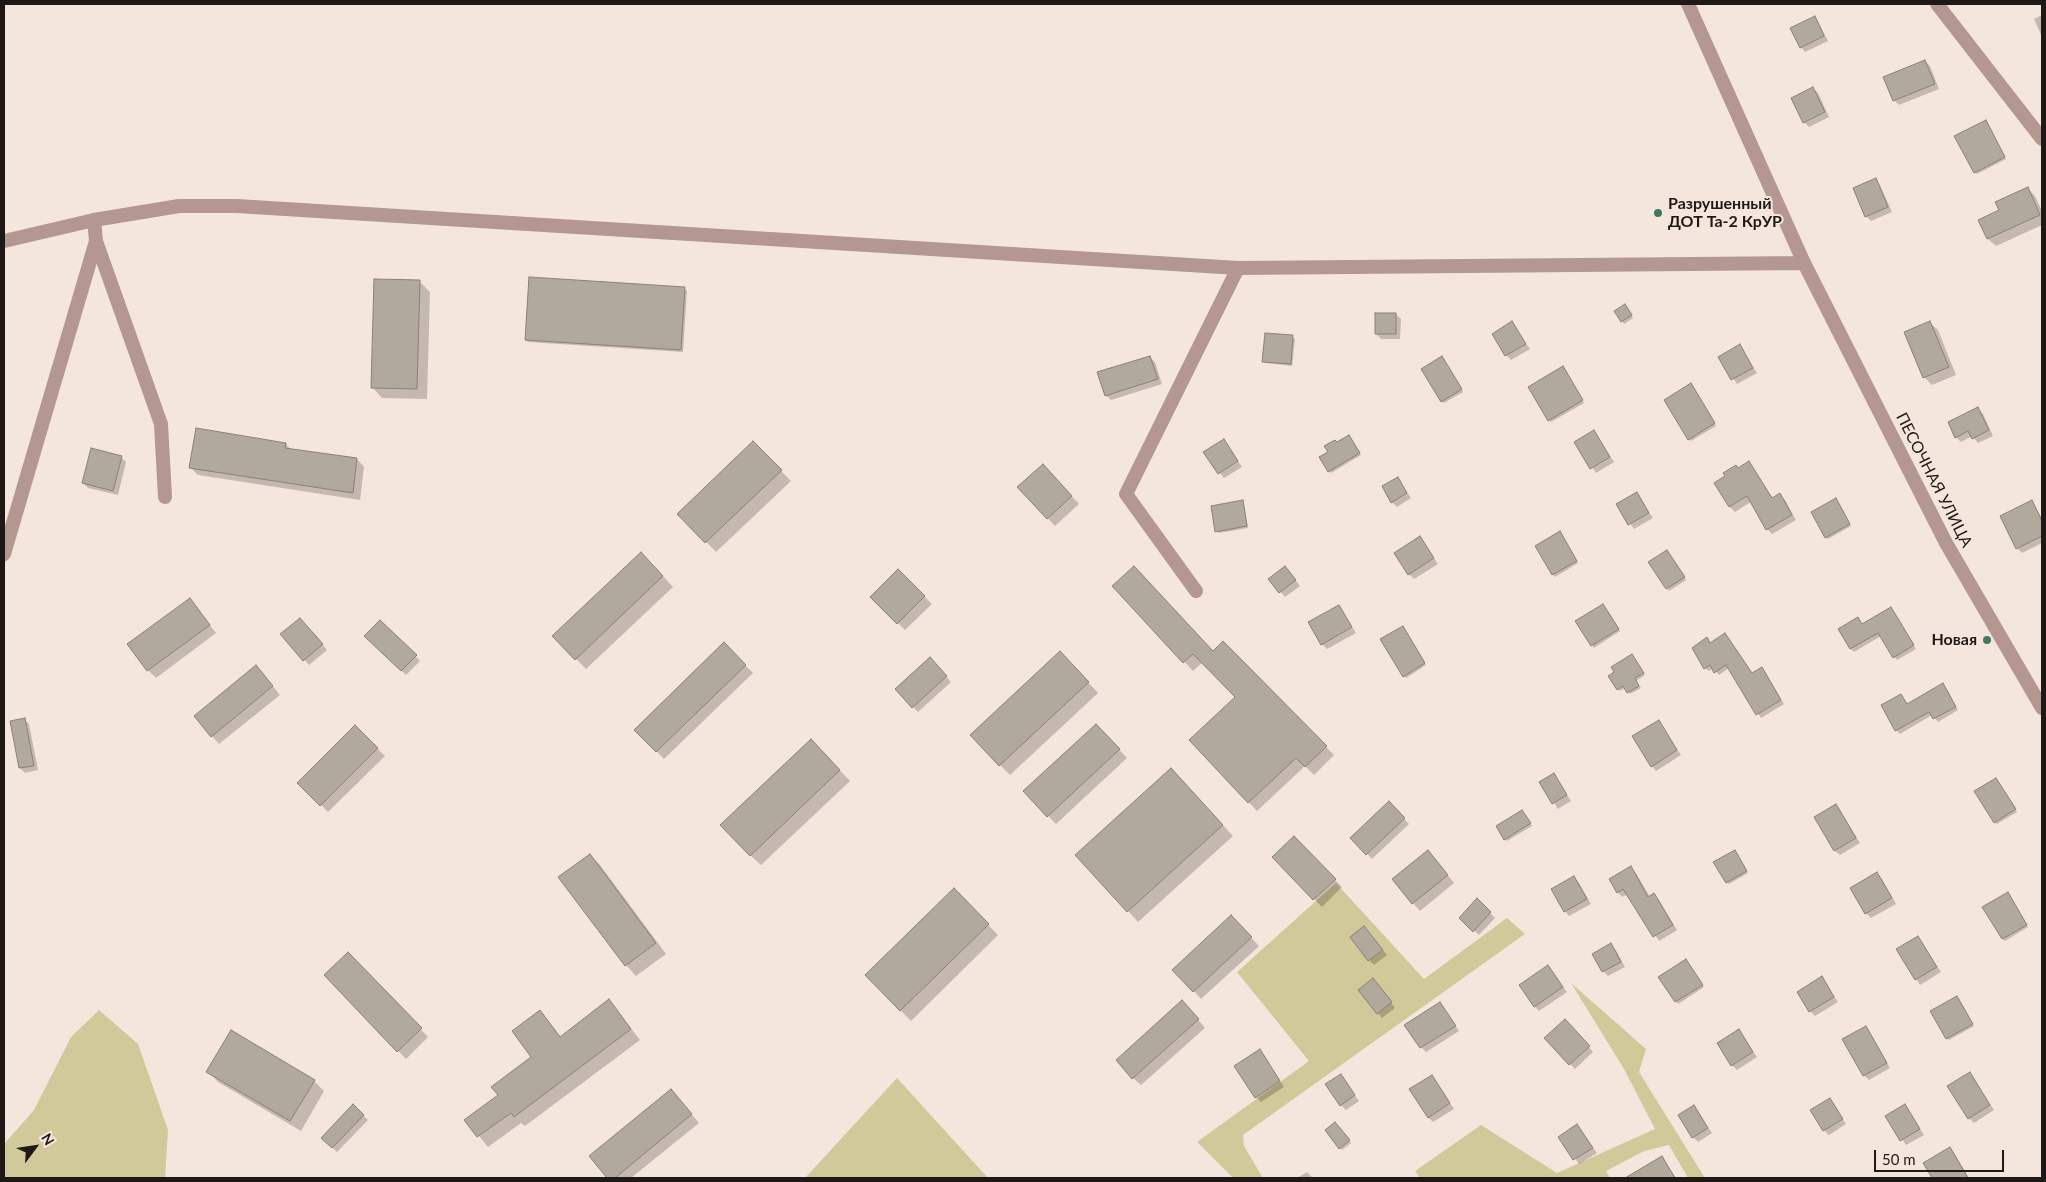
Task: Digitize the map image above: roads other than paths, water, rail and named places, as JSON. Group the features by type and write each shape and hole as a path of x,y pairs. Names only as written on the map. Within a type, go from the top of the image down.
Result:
{"street":[{"name":"ПЕСОЧНАЯ УЛИЦА","path":"1688,4 1804,263 1946,543 2042,708"},
{"path":"1937,4 2042,139"},
{"path":"4,241 94,220 179,206 237,206 1238,268 1804,263"},
{"path":"94,220 96,241 161,424 165,497"},
{"path":"4,554 96,241"},
{"path":"1196,591 1126,494 1238,268"}],"place":[{"name":"Разрушенный ДОТ Та-2 КрУР","path":"1658,213"},
{"name":"Новая","path":"1987,640"}]}
